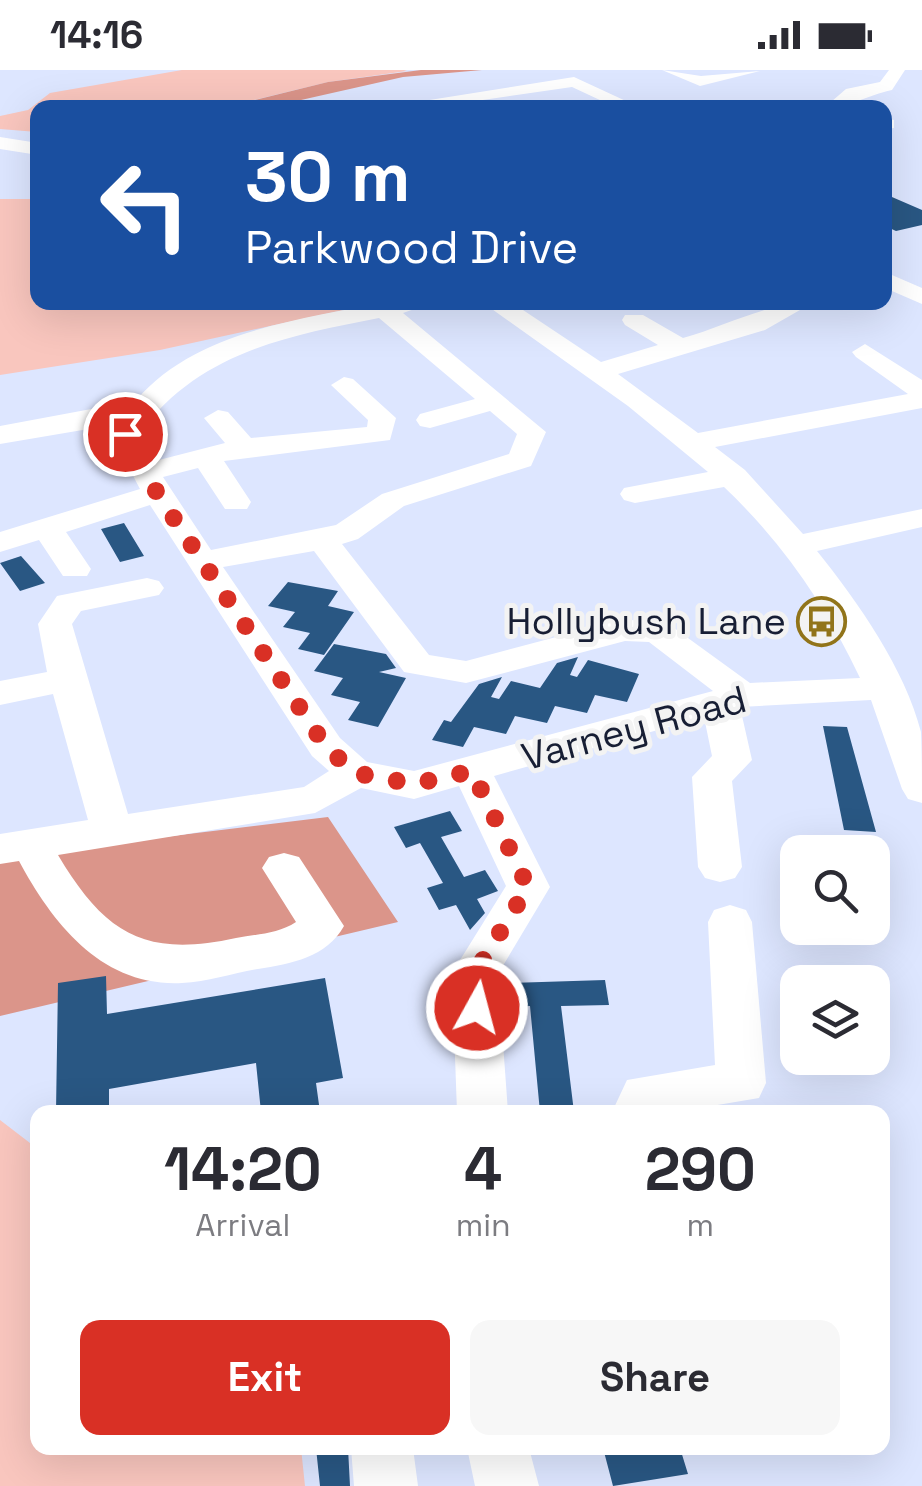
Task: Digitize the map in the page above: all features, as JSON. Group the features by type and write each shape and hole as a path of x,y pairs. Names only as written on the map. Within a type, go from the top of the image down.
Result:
{"street":[{"path":"670,70 700,81 752,72"},
{"path":"842,100 892,75 922,71"},
{"path":"892,75 904,90"},
{"path":"482,100 574,82 615,100"},
{"path":"0,134 30,136"},
{"path":"0,143 30,148"},
{"path":"892,282 922,297"},
{"path":"16,846 112,834 315,799 355,773 326,747 151,483 125,434 152,396 195,361 267,336 389,310"},
{"path":"506,310 698,442 799,545 836,594 886,688 922,788"},
{"path":"598,370 756,325 786,310"},
{"path":"204,561 322,540 347,532 392,500 521,460 532,432 385,311"},
{"path":"634,320 678,347"},
{"path":"865,352 922,392"},
{"path":"0,542 48,528 206,457 244,447 380,434 382,418 344,385"},
{"path":"698,442 922,400"},
{"path":"430,420 496,401"},
{"path":"0,435 102,415 135,416"},
{"path":"218,418 244,447"},
{"path":"206,457 236,502"},
{"path":"636,494 734,476"},
{"path":"799,545 922,518"},
{"path":"48,528 75,569"},
{"path":"322,540 417,664 466,672 624,630 658,632 731,699 732,760 712,777 720,867"},
{"path":"112,834 104,790 64,680 56,624 69,603 147,588"},
{"path":"622,600 652,632"},
{"path":"0,692 64,680"},
{"name":"Varney Road","path":"355,773 414,784 731,699 886,688"},
{"path":"472,771 528,887 475,973 483,1105"},
{"path":"16,846 62,903 96,935 129,956 168,965 290,947 312,936 322,926 284,868"},
{"path":"640,1105 645,1095 742,1082 730,922"},
{"path":"383,1455 386,1486"},
{"path":"500,1455 507,1486"}],"shaded area":[{"path":"182,70 407,71 328,82 254,100 41,100 50,93"},
{"path":"421,70 482,70 403,77 301,100 255,100 328,82"},
{"path":"28,110 30,131 0,129 0,116"},
{"path":"0,199 30,199 30,310 344,310 160,350 0,375"},
{"path":"328,817 398,922 0,1016 0,857"},
{"path":"0,1120 30,1143 30,1455 302,1455 305,1486 0,1486"}],"building":[{"path":"892,197 922,210 922,225 892,229"},
{"path":"124,523 144,556 120,562 101,529"},
{"path":"21,556 45,583 20,591 0,563"},
{"path":"288,582 338,591 328,606 354,612 324,655 298,649 310,633 283,627 295,612 268,606"},
{"path":"334,644 386,654 396,668 379,672 406,678 378,727 348,720 360,702 331,695 343,678 314,671"},
{"path":"578,657 570,675 577,677 588,660 639,674 627,702 595,695 587,713 555,706 547,723 515,716 506,734 474,727 463,747 432,740 444,720 451,722 479,684 502,677 491,697 499,699 511,681 540,688 557,663"},
{"path":"823,726 847,727 876,832 844,830"},
{"path":"450,811 462,831 441,837 464,877 485,870 498,891 477,899 485,913 470,930 456,905 439,910 427,888 443,883 420,843 406,848 394,827"},
{"path":"106,976 107,1014 325,978 343,1078 316,1083 319,1105 260,1105 256,1063 109,1089 109,1105 56,1105 58,983"},
{"path":"605,980 609,1005 561,1006 573,1105 539,1105 530,1006 512,1007 510,983"},
{"path":"317,1455 348,1455 350,1486 320,1486"},
{"path":"605,1455 682,1455 688,1474 613,1486"}],"place":[{"name":"Hollybush Lane","path":"821,621"}],"route":[{"path":"125,434 157,493 326,747 355,773 414,784 472,771 528,887 475,973 477,1008"}]}
